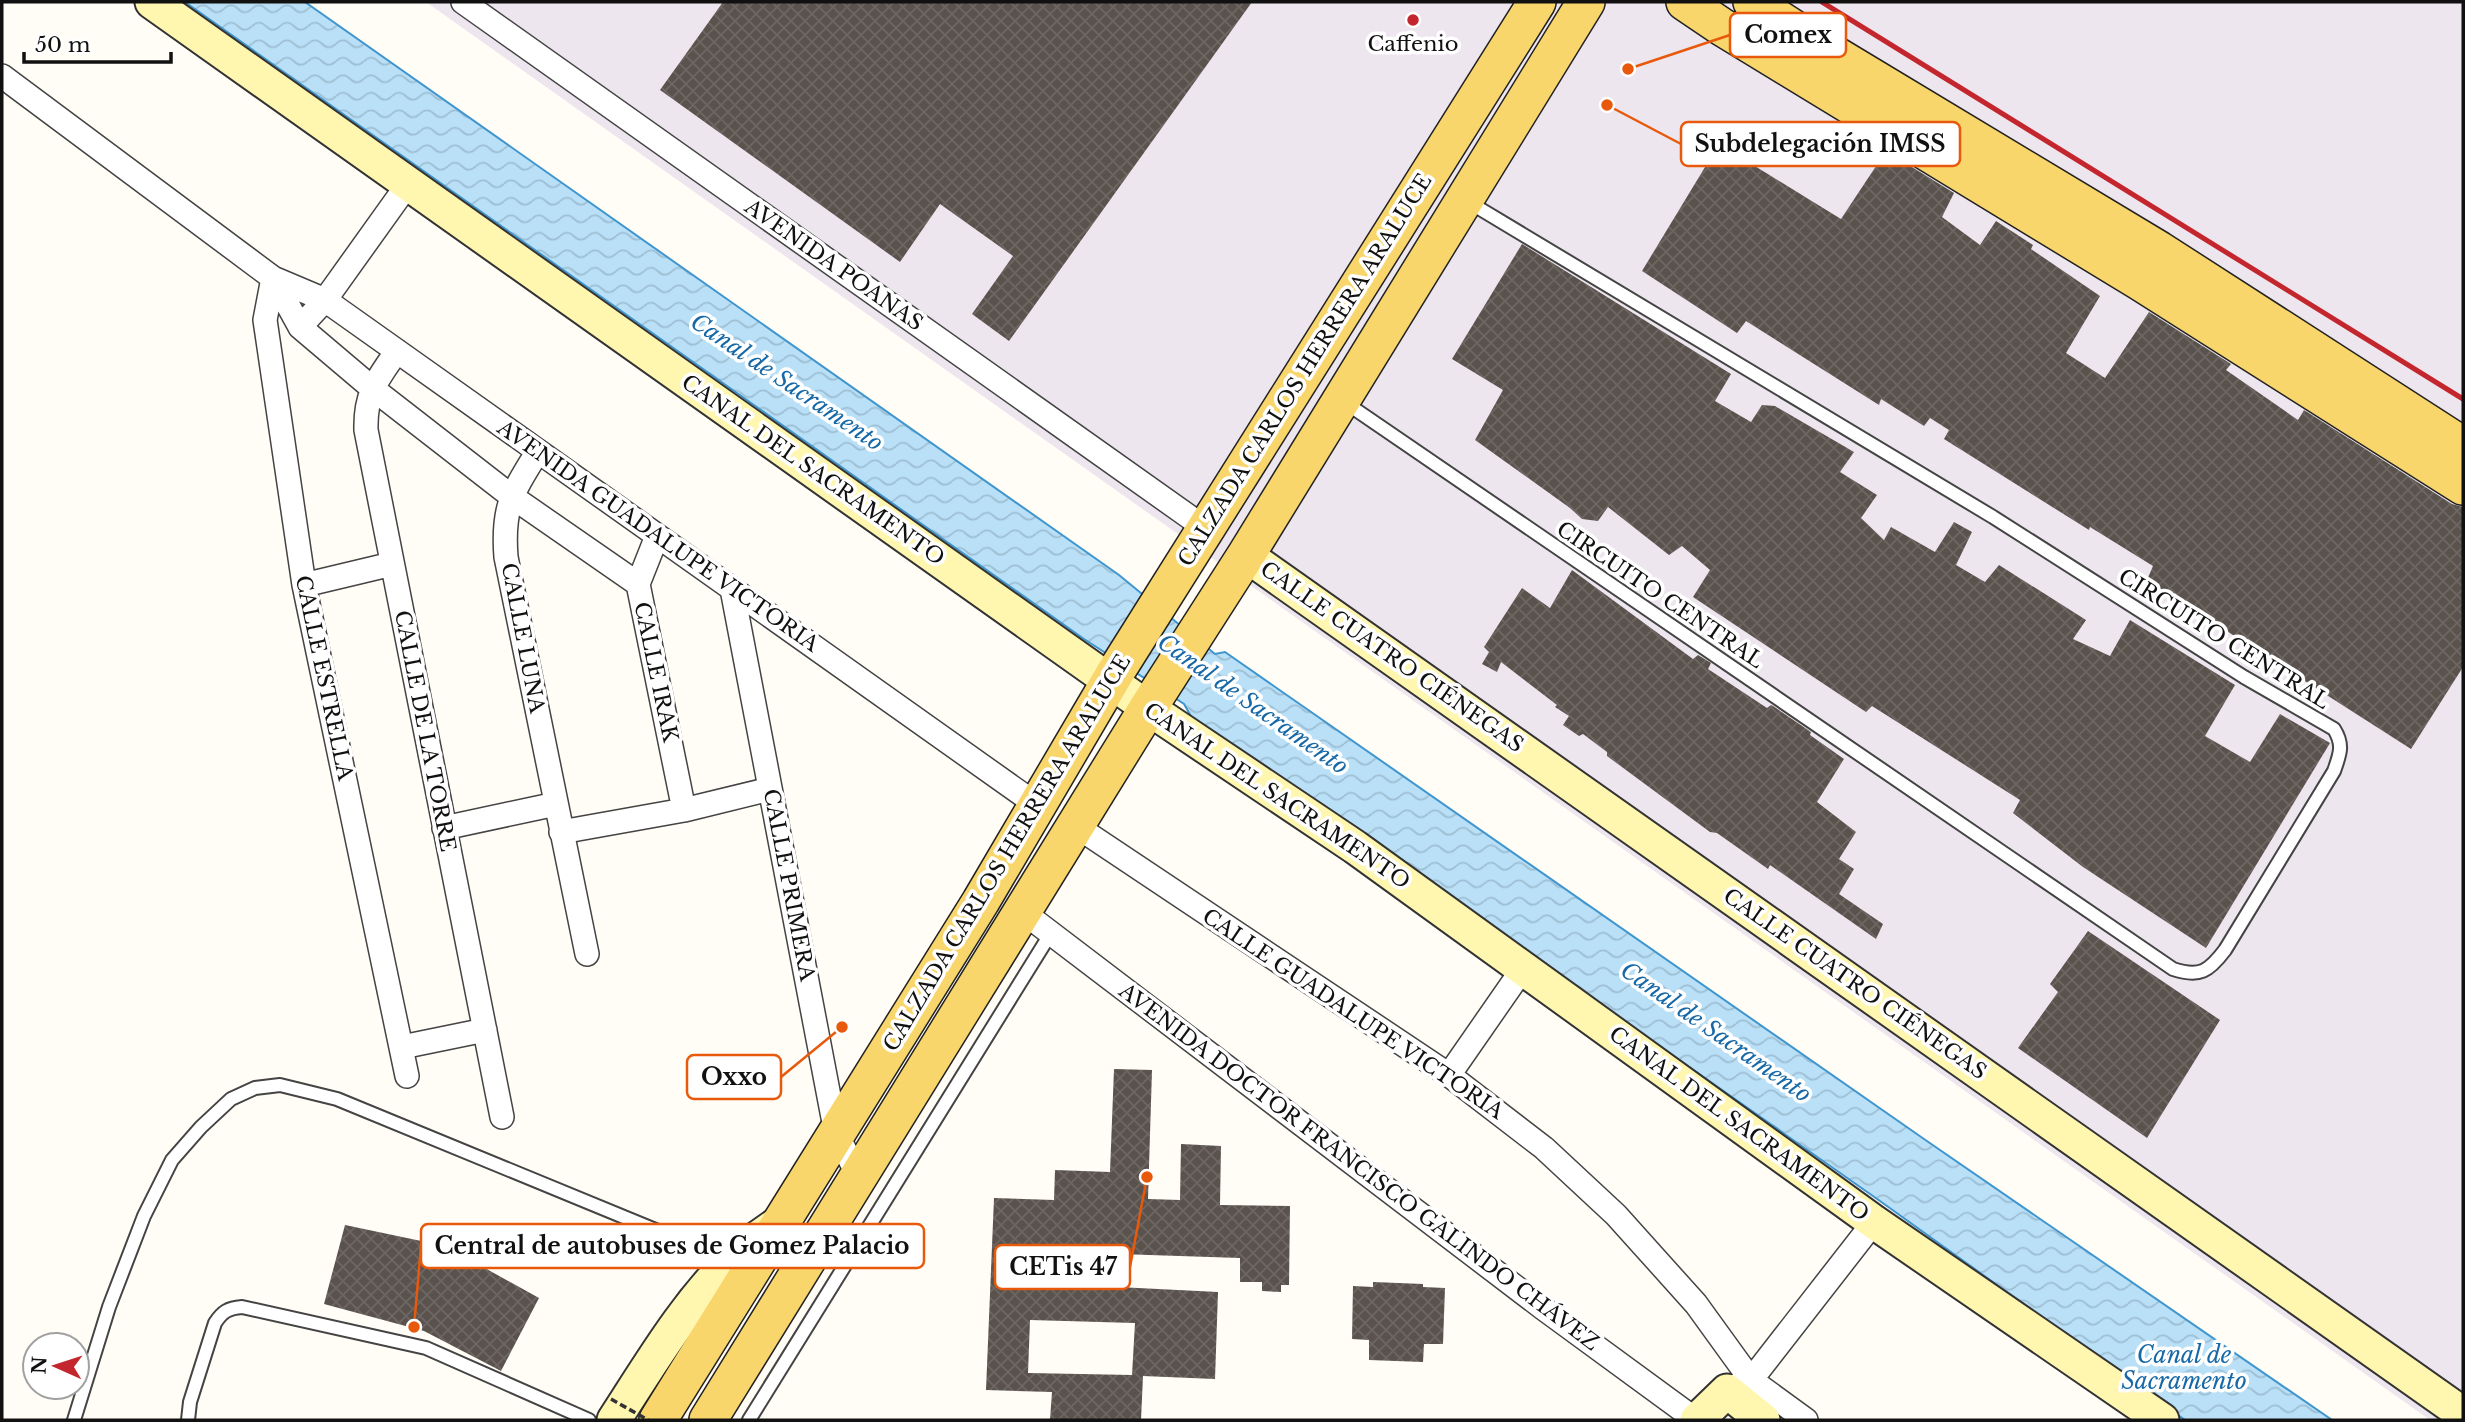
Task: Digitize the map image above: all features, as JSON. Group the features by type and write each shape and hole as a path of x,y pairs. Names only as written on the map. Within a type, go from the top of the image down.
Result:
{"main road":[{"name":"CALZADA CARLOS HERRERA ARALUCE","path":"658,1420 981,901 1167,589 1537,2"},
{"name":"CALZADA CARLOS HERRERA ARALUCE","path":"708,1420 872,1188 1037,922 1076,825 1205,616 1246,555 1586,2"},
{"path":"1685,2 2139,281 2463,486"},
{"path":"1752,2 2159,250 2463,446"},
{"path":"1926,151 1945,121"},
{"path":"2139,281 2159,250"},
{"path":"1264,435 1304,460"}],"street":[{"name":"CANAL DEL SACRAMENTO","path":"152,2 1355,847 1874,1222 2162,1420"},
{"name":"AVENIDA POANAS","path":"463,2 1205,528"},
{"name":"AVENIDA GUADALUPE VICTORIA","path":"2,76 273,278 325,300 1037,805"},
{"path":"300,327 325,300 408,184"},
{"name":"AVENIDA GUADALUPE VICTORIA","path":"273,278 300,327 372,388 511,496 638,584"},
{"name":"CALLE ESTRELLA","path":"273,278 265,320 304,584 407,1076"},
{"name":"CALLE DE LA TORRE","path":"397,351 372,388 366,409 366,429 502,1117"},
{"name":"CALLE LUNA","path":"538,451 511,496 506,518 506,556 587,954"},
{"name":"CALLE IRAK","path":"657,536 638,584 684,810"},
{"name":"CALLE CUATRO CIÉNEGAS","path":"1246,555 2463,1414"},
{"path":"304,584 392,564"},
{"name":"CALLE PRIMERA","path":"732,589 836,1133 872,1188"},
{"path":"561,832 684,810 770,789"},
{"path":"444,828 556,804"},
{"name":"CALLE GUADALUPE VICTORIA","path":"1076,825 1449,1075 1544,1148 1616,1215 1696,1304 1739,1386"},
{"name":"AVENIDA DOCTOR FRANCISCO GALINDO CHÁVEZ","path":"1037,922 1543,1308 1697,1420"},
{"path":"1449,1075 1524,967"},
{"path":"402,1048 485,1030"},
{"path":"612,1409 713,1278 738,1253 784,1219"},
{"path":"1697,1420 1739,1386 1874,1222"},
{"path":"1739,1386 1763,1420"},
{"path":"1739,1386 1806,1420"}],"lane":[{"name":"CIRCUITO CENTRAL","path":"1340,400 2173,969 2184,973 2199,973 2211,967 2225,950 2273,873 2334,771 2341,739 2334,729 2244,677 1993,517 1464,199"},
{"path":"74,1420 124,1268 144,1216 172,1160 231,1099 255,1088 280,1085 337,1099 670,1236"},
{"path":"749,1420 872,1188"},
{"path":"188,1420 190,1402 215,1324 222,1312 231,1307 242,1307 426,1348 589,1420"}],"path":[{"path":"612,1409 648,1420"}],"shaded area":[{"path":"426,2 2463,2 2463,1420 2430,1420"}],"water":[{"name":"Canal de Sacramento","path":"185,2 305,2 1119,575 1215,654 1225,652 2332,1420 2185,1420 1880,1201 1192,718 1184,704 1084,639"}],"building":[{"path":"723,2 1252,2 1009,341 972,314 1013,256 940,204 900,262 660,90"},
{"path":"1719,144 1841,219 1886,151 1954,193 1942,217 1980,245 1996,221 2033,245 2031,249 2100,296 2066,353 2105,378 2149,312 2231,364 2226,370 2298,420 2304,410 2452,504 2463,507 2463,667 2411,749 2147,580 2153,566 2090,527 2089,530 1944,439 1949,430 1930,418 1924,426 1881,399 1879,405 1746,321 1737,333 1642,271"},
{"path":"1522,244 1731,374 1715,401 1751,422 1762,405 1775,406 1854,452 1840,472 1877,495 1861,518 1884,540 1891,527 1935,552 1954,522 1972,532 1956,565 1985,582 1999,565 2086,620 2073,639 2110,656 2130,620 2235,685 2205,736 2250,762 2280,714 2330,743 2206,948 2083,867 2013,813 2020,800 1872,706 1866,712 1693,597 1710,570 1682,546 1669,555 1608,507 1598,521 1582,519 1475,440 1503,390 1452,359"},
{"path":"1572,570 1693,659 1698,655 1711,663 1708,669 1767,708 1773,706 1844,759 1817,802 1856,832 1839,859 1854,869 1839,894 1883,924 1876,939 1770,865 1768,869 1717,833 1710,832 1607,756 1607,752 1583,734 1579,736 1563,725 1569,716 1501,662 1497,672 1482,664 1489,652 1484,647 1522,588 1550,608"},
{"path":"2088,931 2220,1020 2147,1138 2018,1048 2058,992 2050,984"},
{"path":"1114,1069 1152,1070 1148,1199 1180,1200 1181,1144 1221,1146 1220,1205 1290,1206 1289,1285 1281,1285 1281,1292 1262,1291 1262,1282 1240,1282 1240,1258 1119,1254 1118,1287 1218,1292 1215,1379 1143,1376 1141,1420 1050,1420 1052,1392 986,1390 994,1198 1054,1200 1055,1170 1110,1172","holes":["1030,1320 1135,1323 1132,1375 1028,1373"]},
{"path":"345,1225 445,1246 539,1298 501,1371 424,1331 324,1304"},
{"path":"1373,1282 1423,1284 1423,1287 1445,1288 1443,1344 1424,1344 1423,1362 1369,1360 1369,1340 1352,1339 1353,1286 1373,1287"}],"railway":[{"path":"1822,2 2463,399"}],"place":[{"name":"Caffenio","path":"1413,20"},
{"name":"Comex","path":"1628,69"},
{"name":"Subdelegación IMSS","path":"1607,105"},
{"name":"Oxxo","path":"842,1027"},
{"name":"CETis 47","path":"1147,1177"},
{"name":"Central de autobuses de Gomez Palacio","path":"414,1327"}]}
